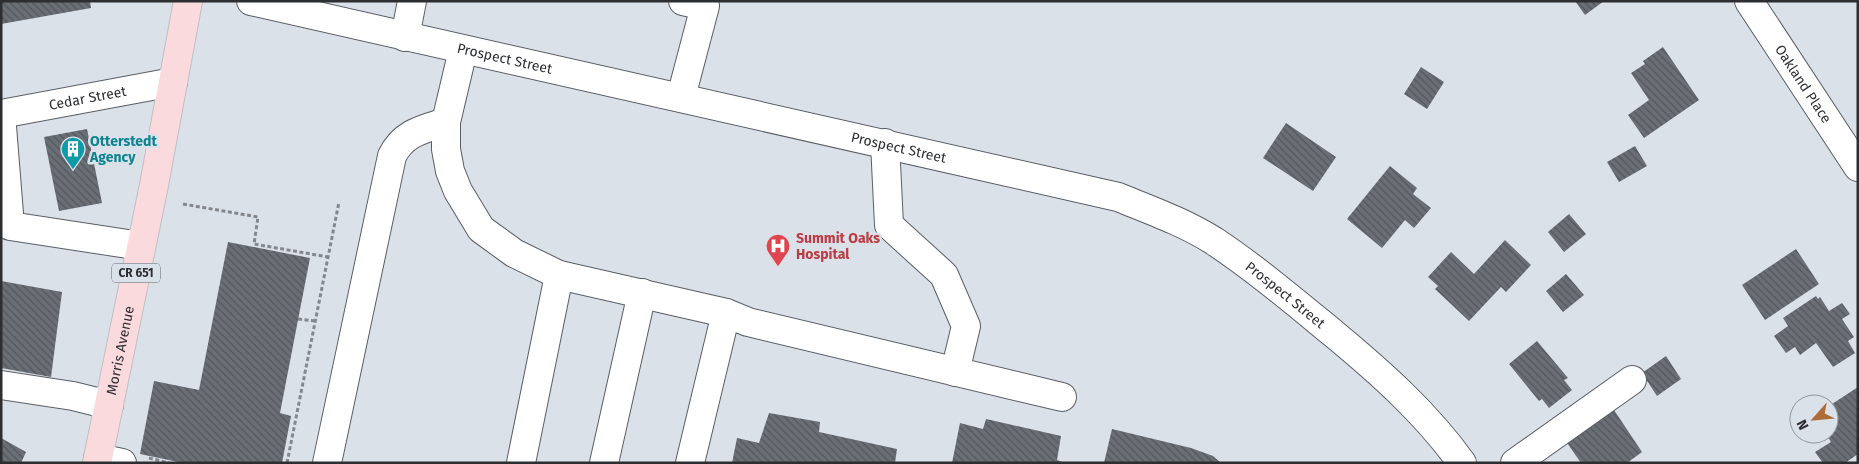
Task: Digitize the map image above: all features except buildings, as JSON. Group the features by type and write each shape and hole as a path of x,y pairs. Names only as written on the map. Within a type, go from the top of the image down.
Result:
{"main road":[{"name":"Morris Avenue","path":"106,461 109,405 142,246 188,1"}],"street":[{"name":"Prospect Street","path":"251,1 1118,197 1166,216 1213,241 1281,290 1388,379 1424,415 1462,463"},
{"path":"405,37 412,1"},
{"path":"681,97 705,6 683,1"},
{"name":"Oakland Place","path":"1749,1 1858,167"},
{"path":"463,50 446,122 450,170 470,213 481,229 496,242 559,275 726,313 748,322 1062,398"},
{"name":"Cedar Street","path":"1,114 173,82"},
{"path":"1,114 10,226 142,246"},
{"path":"327,463 392,156 401,141 409,135 446,122"},
{"path":"885,143 889,225 944,275 966,326 955,372"},
{"path":"521,463 559,275"},
{"path":"604,463 642,293"},
{"path":"690,463 726,313"},
{"path":"1515,463 1632,380"},
{"path":"1,385 73,396 109,405"}],"path":[{"path":"287,463 339,202"},
{"path":"182,204 258,217 254,244 328,257"},
{"path":"298,319 316,321"}],"place":[{"name":"Otterstedt Agency","path":"73,170"},
{"name":"Summit Oaks Hospital","path":"778,267"}]}
